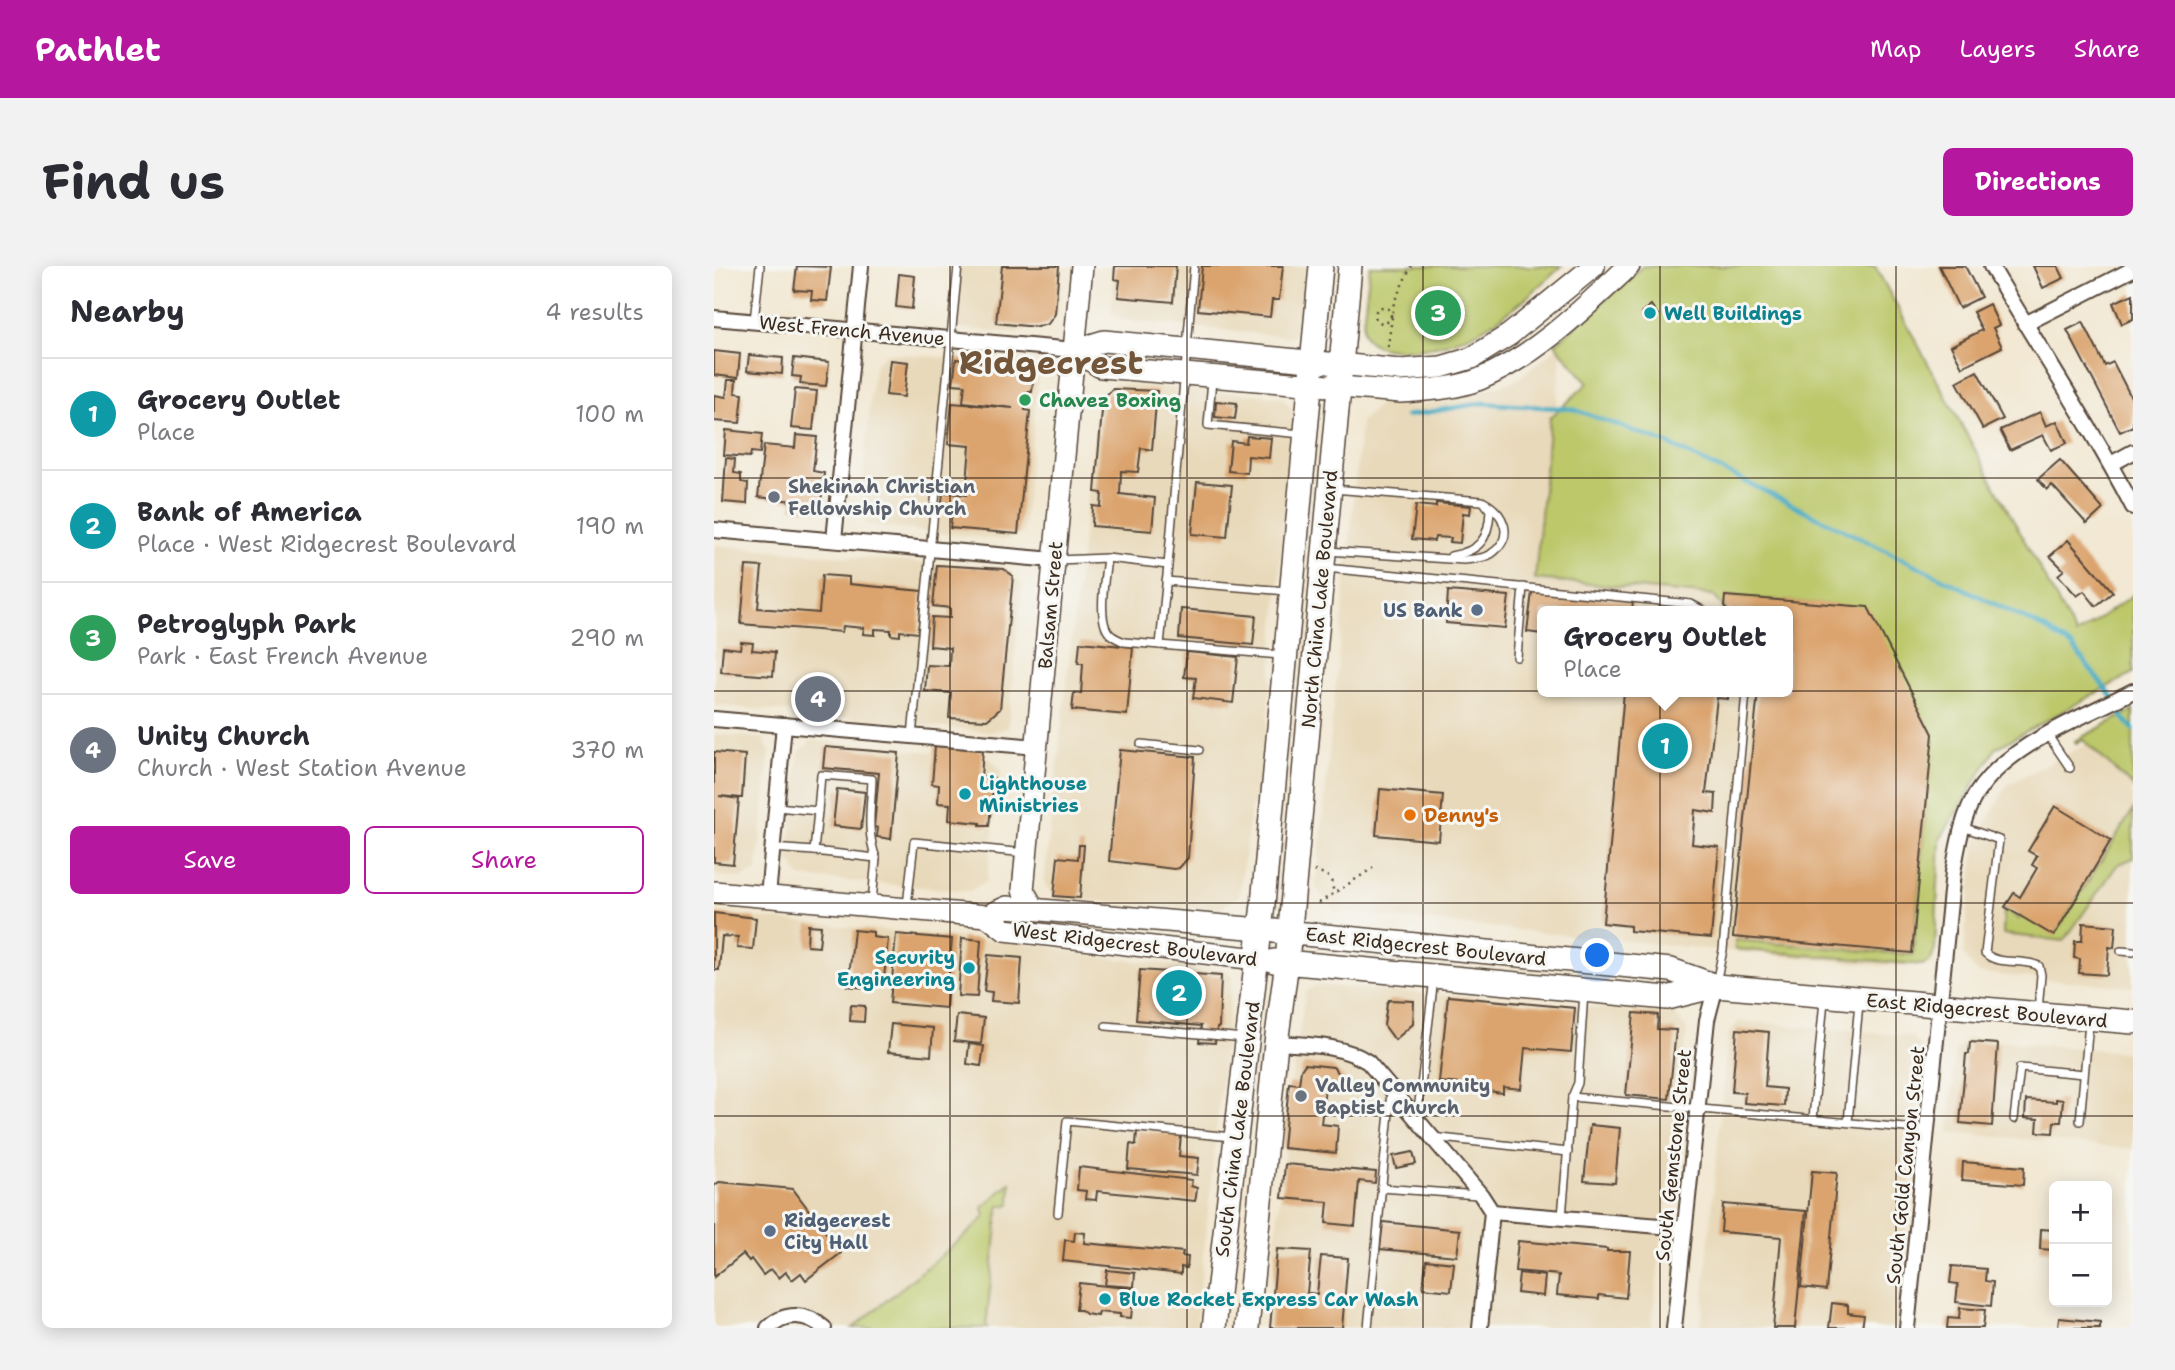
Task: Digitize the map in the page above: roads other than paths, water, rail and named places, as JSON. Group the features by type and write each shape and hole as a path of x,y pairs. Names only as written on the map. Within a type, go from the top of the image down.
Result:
{"main road":[{"name":"North China Lake Boulevard","path":"1260,929 1321,266"},
{"name":"North China Lake Boulevard","path":"1289,932 1350,266"},
{"path":"1299,513 1306,521 1311,537 1306,616 1308,625 1317,634"},
{"name":"East Ridgecrest Boulevard","path":"1260,929 1671,970 1716,986 2133,1022"},
{"name":"South China Lake Boulevard","path":"1214,1328 1260,929"},
{"name":"South China Lake Boulevard","path":"1247,1328 1289,932"},
{"name":"West Ridgecrest Boulevard","path":"1257,959 1287,962"},
{"name":"East Ridgecrest Boulevard","path":"1287,962 1667,998 1716,986"}],"street":[{"path":"834,540 860,266"},
{"name":"Balsam Street","path":"1051,937 1023,890 1082,266"},
{"name":"West French Avenue","path":"714,318 1074,350 1104,341 1341,362 1400,370 1441,368 1472,358 1508,335 1594,266"},
{"name":"West French Avenue","path":"1074,350 1101,367 1338,388 1401,392 1446,389 1478,379 1505,366 1541,343 1629,266"},
{"path":"1992,266 2111,464 2133,507"},
{"path":"2025,324 2133,269"},
{"path":"2111,464 2133,452"},
{"path":"714,530 1054,560"},
{"name":"South Gold Canyon Street","path":"1907,1328 1953,872 1963,827 1977,793 2015,755 2047,734 2133,691"},
{"path":"714,719 1037,747"},
{"path":"768,896 784,725"},
{"name":"West Ridgecrest Boulevard","path":"714,892 987,916 1007,907 1260,929"},
{"name":"West Ridgecrest Boulevard","path":"987,916 1005,930 1257,959"},
{"name":"South Gemstone Street","path":"1674,1328 1696,1108 1707,1020 1716,986"},
{"path":"1276,1044 1341,1049 1355,1053 1368,1062 1482,1195 1492,1212 1480,1328"},
{"path":"1492,1212 1684,1228"},
{"path":"768,1328 786,1317 799,1316 813,1319 824,1328"}],"lane":[{"path":"754,321 760,266"},
{"path":"912,736 958,266"},
{"path":"1160,645 1194,266"},
{"path":"1212,377 1208,425 1306,434"},
{"path":"1322,559 1429,558 1464,561 1484,558 1499,546 1505,526 1502,516 1495,508 1482,501 1329,489"},
{"path":"1429,558 1465,554 1482,541 1488,533 1490,510 1482,501"},
{"path":"1054,560 1107,558 1168,565"},
{"path":"1107,558 1102,619 1108,633 1124,642 1287,655"},
{"path":"1322,559 1523,587 1695,606"},
{"path":"1166,581 1292,591"},
{"path":"1517,657 1523,587"},
{"path":"1716,986 1723,950 1746,697"},
{"path":"2047,734 2070,768"},
{"path":"1141,744 1199,750"},
{"path":"814,851 821,775 872,779 869,828 876,858 872,904"},
{"path":"776,807 818,811"},
{"path":"1963,827 2000,840 1985,953 1994,959 2031,962 2039,966 2041,975 2038,1014"},
{"path":"907,907 914,842 1026,853"},
{"path":"772,848 876,858"},
{"path":"2121,951 2133,951"},
{"path":"1417,1120 1434,977"},
{"path":"1562,1217 1573,1097 1578,1083 1584,990"},
{"path":"1813,1119 1824,996"},
{"path":"1848,1122 1859,999"},
{"path":"2080,1121 2090,1019"},
{"path":"1106,1026 1248,1038"},
{"path":"2014,1119 2020,1068 2084,1074"},
{"path":"1368,1328 1391,1089"},
{"path":"1573,1097 1928,1130"},
{"path":"1058,1213 1067,1121 1236,1137"},
{"path":"1432,1137 1568,1152"},
{"path":"1381,1188 1482,1195"}],"waterway":[{"path":"1406,416 1482,403 1573,409 1664,442 2044,628 2073,647 2133,729"}],"place":[{"name":"Petroglyph Park","path":"1438,313"},
{"name":"Well Buildings","path":"1650,313"},
{"name":"Chavez Boxing","path":"1025,400"},
{"name":"Shekinah Christian Fellowship Church","path":"774,497"},
{"name":"US Bank","path":"1477,610"},
{"name":"Unity Church","path":"818,699"},
{"name":"Grocery Outlet","path":"1665,746"},
{"name":"Lighthouse Ministries","path":"965,794"},
{"name":"Denny's","path":"1410,815"},
{"name":"Security Engineering","path":"969,968"},
{"name":"Bank of America","path":"1179,993"},
{"name":"Valley Community Baptist Church","path":"1301,1096"},
{"name":"Ridgecrest City Hall","path":"770,1231"},
{"name":"Blue Rocket Express Car Wash","path":"1105,1299"}],"district":[{"name":"Ridgecrest","path":"1051,362"}]}
